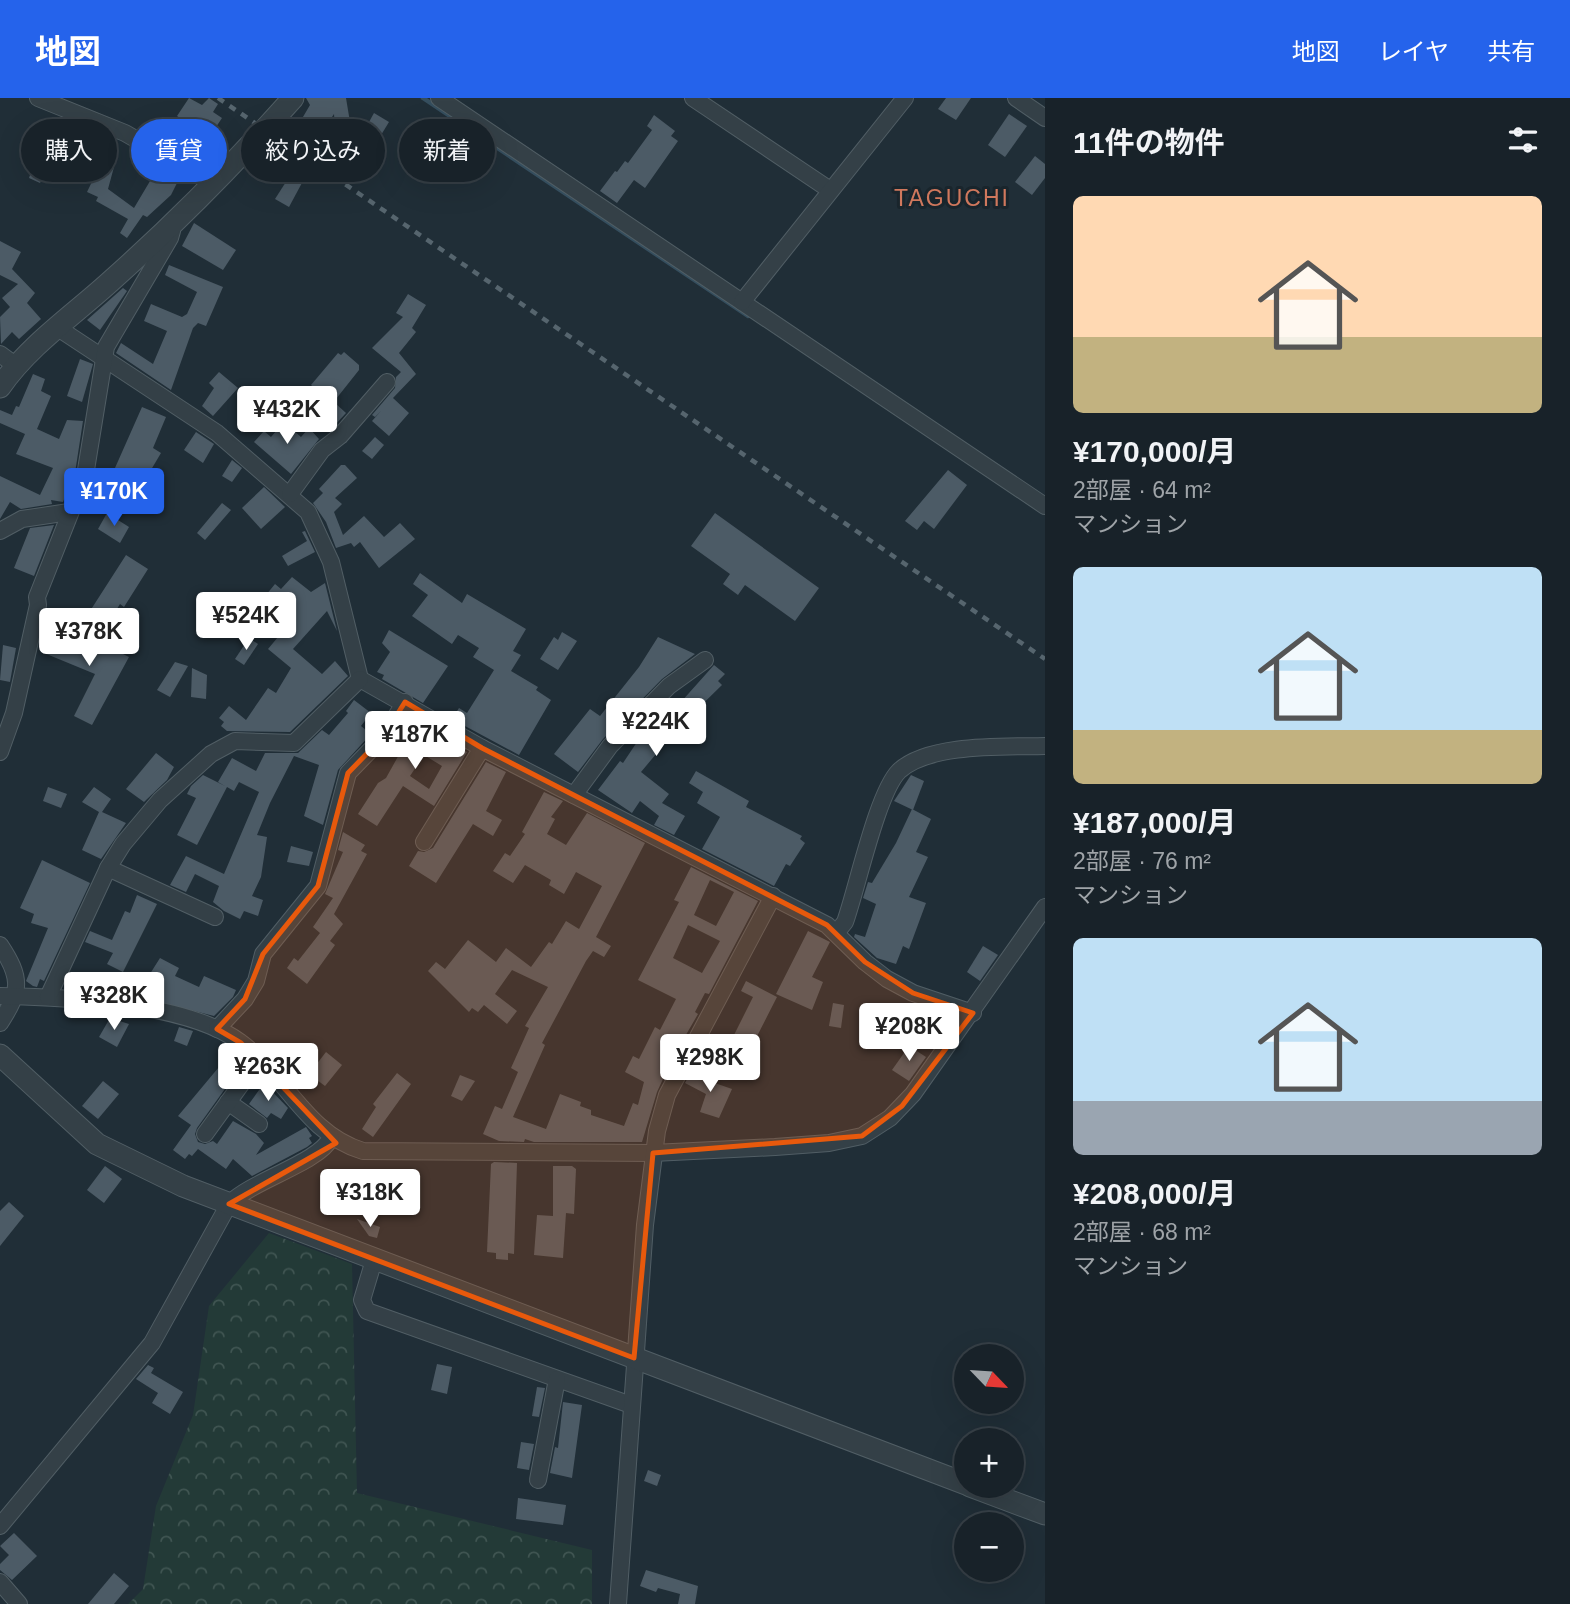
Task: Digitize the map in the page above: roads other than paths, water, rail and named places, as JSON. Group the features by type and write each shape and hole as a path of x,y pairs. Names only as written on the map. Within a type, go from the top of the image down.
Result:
{"street":[{"path":"38,98 125,134 214,184"},
{"path":"0,387 7,359 58,328 214,184 293,98"},
{"path":"439,98 1045,506"},
{"path":"693,98 830,190"},
{"path":"742,302 905,98"},
{"path":"1016,98 1045,118"},
{"path":"0,752 25,668 37,597 87,468 103,361 112,331 170,238 172,231 169,226"},
{"path":"58,328 103,361 217,433 308,512 331,562 360,679 405,702 482,748 773,896 837,932 864,962 887,979 913,993 972,1013"},
{"path":"290,494 322,450 340,436 387,382"},
{"path":"0,531 22,519 69,512"},
{"path":"575,795 610,746 669,686 705,660"},
{"path":"48,997 108,868 123,844 160,800 211,754 235,741 294,743 360,679"},
{"path":"216,1029 245,999 256,981 263,954 318,886 348,773 383,737 405,702"},
{"path":"837,932 845,922 877,816 898,773 924,758 954,751 1045,746"},
{"path":"424,842 482,748"},
{"path":"108,868 215,917"},
{"path":"618,1604 634,1358 653,1153 667,1095 773,896"},
{"path":"8,996 48,997 140,1008 192,1019 216,1029 241,1043 331,1138 363,1151 653,1153 829,1143 862,1136 877,1128 902,1106 972,1013 1045,906"},
{"path":"0,945 18,980 8,996 0,1023"},
{"path":"0,1055 97,1144 140,1167 374,1260 954,1480"},
{"path":"205,1134 258,1060"},
{"path":"228,1102 259,1124"},
{"path":"0,1526 152,1343 229,1204 243,1191 321,1151 331,1138"},
{"path":"374,1260 362,1300 367,1311 631,1405"},
{"path":"538,1480 557,1379"},
{"path":"1003,1498 1045,1514"},
{"path":"0,1582 19,1604"}],"waterway":[{"path":"423,98 748,316"}],"railway":[{"path":"218,98 1045,659"}],"district":[{"name":"TAGUCHI","path":"952,198"}]}
